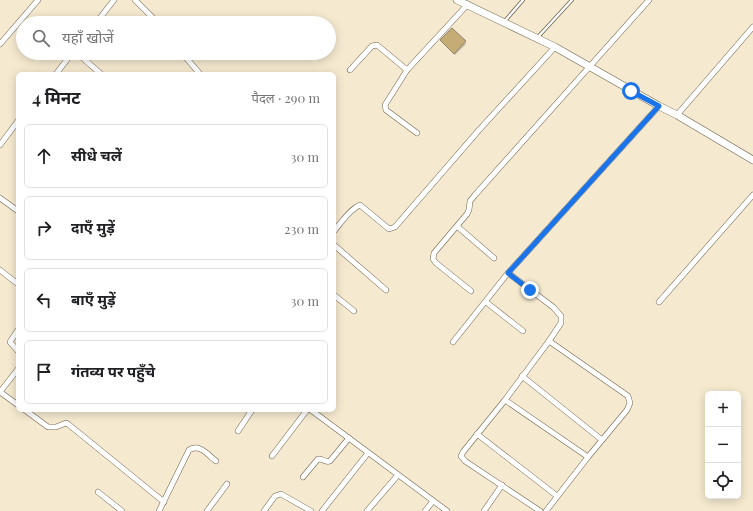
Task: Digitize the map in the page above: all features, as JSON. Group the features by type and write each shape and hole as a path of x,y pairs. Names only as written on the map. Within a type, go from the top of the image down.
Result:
{"main road":[{"path":"457,0 555,47 589,68 677,115 753,160"}],"street":[{"path":"24,16 38,0"},
{"path":"101,16 114,0"},
{"path":"135,0 151,16"},
{"path":"471,291 436,263 433,259 434,253 458,227 468,212 470,201 649,0"},
{"path":"417,133 386,110 385,107 407,70 468,4"},
{"path":"0,44 16,25"},
{"path":"677,115 753,27"},
{"path":"350,70 372,46 377,45 407,70"},
{"path":"336,229 357,206 360,205 389,229 395,227 479,130 555,47"},
{"path":"58,72 67,60"},
{"path":"84,60 99,72"},
{"path":"188,60 198,72"},
{"path":"454,342 508,273 659,106"},
{"path":"0,146 16,124"},
{"path":"659,302 753,195"},
{"path":"0,198 16,210"},
{"path":"458,227 494,258"},
{"path":"336,247 386,290"},
{"path":"0,270 16,282"},
{"path":"508,273 559,313 561,316 561,323 505,400 461,454 462,459 540,511"},
{"path":"336,297 354,311"},
{"path":"486,302 523,331"},
{"path":"16,333 10,342 16,349"},
{"path":"546,511 628,408 630,403 628,396 549,341"},
{"path":"16,372 0,392 16,404"},
{"path":"522,376 602,440"},
{"path":"505,400 588,457"},
{"path":"28,412 48,427 68,424 164,502"},
{"path":"238,431 251,412"},
{"path":"272,456 305,412"},
{"path":"313,412 447,511"},
{"path":"476,434 557,496"},
{"path":"303,477 318,459 330,461 349,438"},
{"path":"159,511 188,453 192,448 199,448 216,462"},
{"path":"322,511 368,453"},
{"path":"368,511 398,475"},
{"path":"207,511 227,484"},
{"path":"484,511 502,485"},
{"path":"98,492 122,511"},
{"path":"264,511 275,496 281,494 311,511"},
{"path":"425,511 432,501"}],"lane":[{"path":"504,22 523,0"},
{"path":"537,38 572,0"}],"building":[{"path":"452,28 466,41 454,54 440,40"}],"route":[{"path":"530,290 508,273 659,106 631,91"}]}
